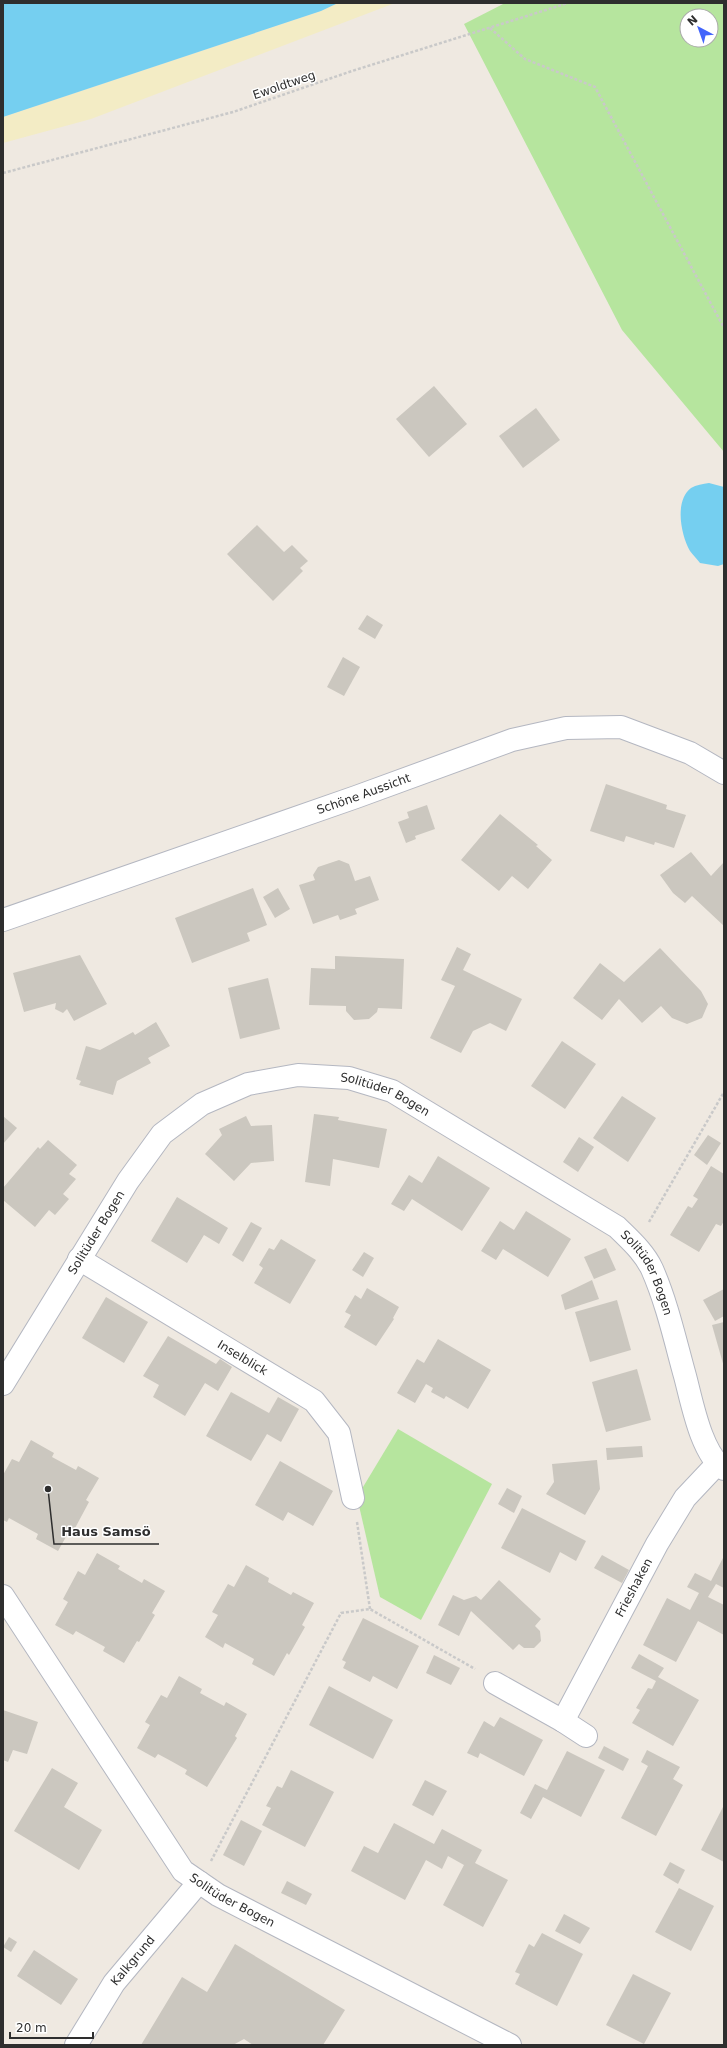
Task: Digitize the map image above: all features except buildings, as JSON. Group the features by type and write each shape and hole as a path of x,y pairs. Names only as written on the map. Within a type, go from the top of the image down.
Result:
{"street":[{"name":"Schöne Aussicht","path":"3,920 356,797 512,740 566,728 621,727 690,754 724,773"},
{"name":"Solitüder Bogen","path":"3,1384 128,1181 162,1134 202,1104 248,1084 298,1075 349,1078 392,1091 617,1227 636,1245 651,1268 665,1302 699,1430 720,1467"},
{"name":"Inselblick","path":"79,1259 314,1401 340,1433 353,1498"},
{"name":"Frieshaken","path":"564,1721 657,1544 685,1498 720,1467"},
{"name":"Solitüder Bogen","path":"3,1596 183,1871 218,1895 510,2045"},
{"path":"495,1683 564,1721 586,1736"},
{"name":"Kalkgrund","path":"76,2045 114,1983 200,1882"}],"path":[{"name":"Ewoldtweg","path":"3,173 232,112 352,71 568,3"},
{"path":"490,28 525,59 595,87 724,328"},
{"path":"636,1245 724,1092"},
{"path":"353,1498 370,1609"},
{"path":"200,1882 341,1613 370,1609 486,1675 495,1683"}],"green space":[{"path":"505,3 724,3 724,452 622,330 464,24"},
{"path":"398,1429 492,1484 421,1620 380,1597 357,1497"}],"sand":[{"path":"338,3 395,3 91,119 3,143 3,117 321,11"}],"water":[{"path":"3,3 338,3 321,11 3,117"},
{"path":"709,483 724,487 724,564 718,566 700,563 690,551 684,536 681,518 682,501 686,494 693,487"}],"place":[{"name":"Haus Samsö","path":"48,1489"}]}
